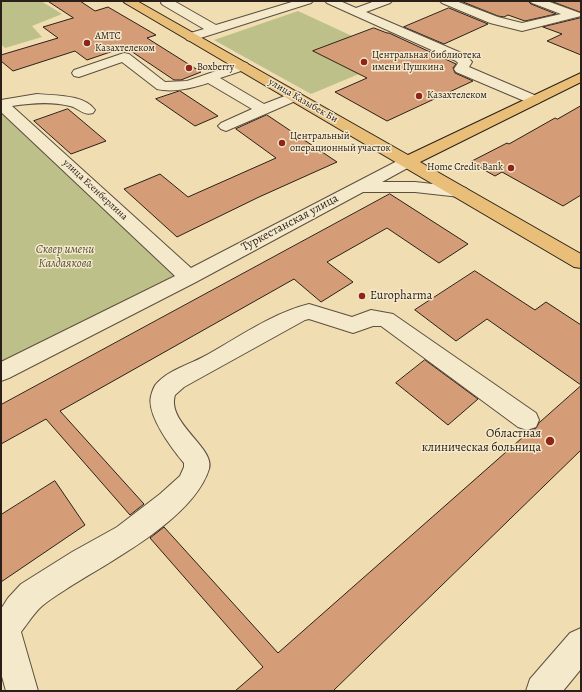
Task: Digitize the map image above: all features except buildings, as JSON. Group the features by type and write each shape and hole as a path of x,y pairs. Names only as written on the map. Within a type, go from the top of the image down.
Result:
{"main road":[{"name":"улица Казыбек Би","path":"129,1 581,262"},
{"name":"Туркестанская улица","path":"407,162 581,77"}],"street":[{"path":"168,1 166,3 215,30"},
{"path":"191,37 307,1"},
{"path":"331,1 461,58 465,62 461,70 534,100"},
{"path":"356,12 386,1"},
{"path":"446,1 494,20 522,27 577,15"},
{"path":"536,1 577,15"},
{"path":"79,73 124,57 162,86 189,86 242,66"},
{"path":"210,78 264,110"},
{"path":"226,126 294,96"},
{"path":"1,104 37,98 74,102 88,110"},
{"name":"улица Есенберлина","path":"1,104 189,277"},
{"name":"Туркестанская улица","path":"1,372 189,277 407,162"},
{"path":"360,187 415,187 460,192"},
{"path":"22,691 5,629 19,609 32,595 47,584 127,536 170,503 189,484 196,468 197,460 174,433 164,410 162,398 165,390 176,381 211,363 265,331 298,314 309,311 353,325 371,318 386,318 527,420"},
{"path":"548,689 581,644"}],"green space":[{"path":"1,1 41,1 62,14 32,26 42,37 5,48 1,44"},
{"path":"298,11 352,36 313,51 359,74 311,94 214,40"},
{"name":"Сквер имени Калдаякова","path":"1,107 177,274 1,362"}],"place":[{"name":"АМТС Казахтелеком","path":"87,43"},
{"name":"Центральная библиотека имени Пушкина","path":"364,62"},
{"name":"Boxberry","path":"189,68"},
{"name":"Казахтелеком","path":"419,96"},
{"name":"Центральный операционный участок","path":"282,143"},
{"name":"Home Credit Bank","path":"511,168"},
{"name":"Europharma","path":"362,296"},
{"name":"Областная клиническая больница","path":"550,441"}]}
